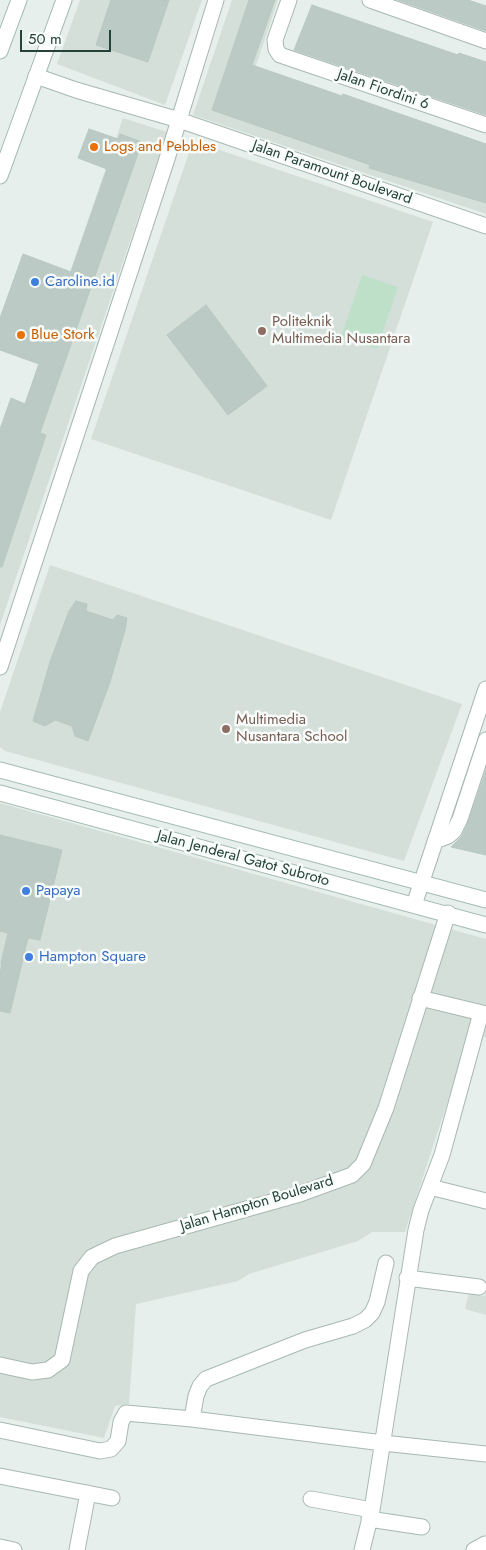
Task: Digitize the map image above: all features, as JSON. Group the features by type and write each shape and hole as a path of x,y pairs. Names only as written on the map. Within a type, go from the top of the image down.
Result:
{"street":[{"path":"0,51 19,0"},
{"path":"0,176 64,0"},
{"path":"0,667 179,120 216,0"},
{"name":"Jalan Fiordini 6","path":"289,0 275,40 276,49 280,55 486,125"},
{"path":"370,0 486,41"},
{"name":"Jalan Paramount Boulevard","path":"36,76 76,90 179,120 486,226"},
{"path":"414,905 486,689"},
{"path":"435,841 448,836 454,831 486,740"},
{"name":"Jalan Jenderal Gatot Subroto","path":"0,770 486,900"},
{"name":"Jalan Jenderal Gatot Subroto","path":"0,793 486,925"},
{"name":"Jalan Hampton Boulevard","path":"0,1365 32,1372 48,1370 62,1360 81,1271 92,1257 115,1246 300,1194 352,1174 362,1164 386,1108 448,914"},
{"path":"362,1550 371,1514 407,1278 418,1221 442,1155 484,1014 420,998"},
{"path":"430,1186 486,1201"},
{"path":"192,1419 196,1396 200,1386 206,1379 305,1340 353,1326 365,1320 377,1302 386,1263"},
{"path":"407,1278 479,1287"},
{"path":"0,1430 100,1451 112,1449 118,1441 121,1422 126,1413 192,1419 486,1454"},
{"path":"0,1476 112,1498"},
{"path":"77,1550 88,1493"},
{"path":"311,1499 422,1528"},
{"path":"0,1547 14,1550"}],"shaded area":[{"path":"80,0 202,0 165,105 57,64"},
{"path":"232,0 278,0 248,89 486,169 486,214 193,115"},
{"path":"123,118 167,132 0,625 0,475"},
{"name":"Politeknik Multimedia Nusantara","path":"193,141 433,222 331,520 91,439"},
{"name":"Multimedia Nusantara School","path":"50,565 462,704 404,861 5,751 0,747 0,712"},
{"path":"0,803 486,939 486,1037 471,1030 405,1232 372,1232 358,1241 249,1274 238,1281 136,1304 129,1404 115,1406 104,1438 0,1417"},
{"path":"486,1291 486,1315 465,1309 469,1293 485,1296"}],"green space":[{"path":"362,275 398,287 377,349 341,337"}],"building":[{"path":"111,0 169,0 148,62 96,45"},
{"path":"249,0 275,0 252,65 342,96 343,94 486,144 486,203 369,168 370,165 362,162 212,110"},
{"path":"398,0 468,0 486,6 486,31"},
{"path":"312,5 458,55 459,53 486,62 486,115 294,50"},
{"path":"89,129 118,139 120,134 142,142 43,424 40,433 46,435 2,567 0,567 0,429 11,398 25,404 39,364 0,350 0,318 23,254 71,272 107,169 78,158"},
{"path":"206,305 267,386 228,415 167,335"},
{"path":"76,601 87,604 86,611 113,620 117,615 127,618 110,682 88,741 75,736 72,726 55,720 45,726 33,721 50,662 69,611"},
{"path":"486,770 486,855 451,847 462,836 468,823"},
{"name":"Papaya","path":"0,835 62,850 40,940 28,938 10,1013 0,1011 1,963 8,933 0,931"}],"place":[{"name":"Logs and Pebbles","path":"94,147"},
{"name":"Caroline.id","path":"35,282"},
{"name":"Politeknik Multimedia Nusantara","path":"262,331"},
{"name":"Blue Stork","path":"21,335"},
{"name":"Multimedia Nusantara School","path":"226,729"},
{"name":"Papaya","path":"26,891"},
{"name":"Hampton Square","path":"29,957"}]}
